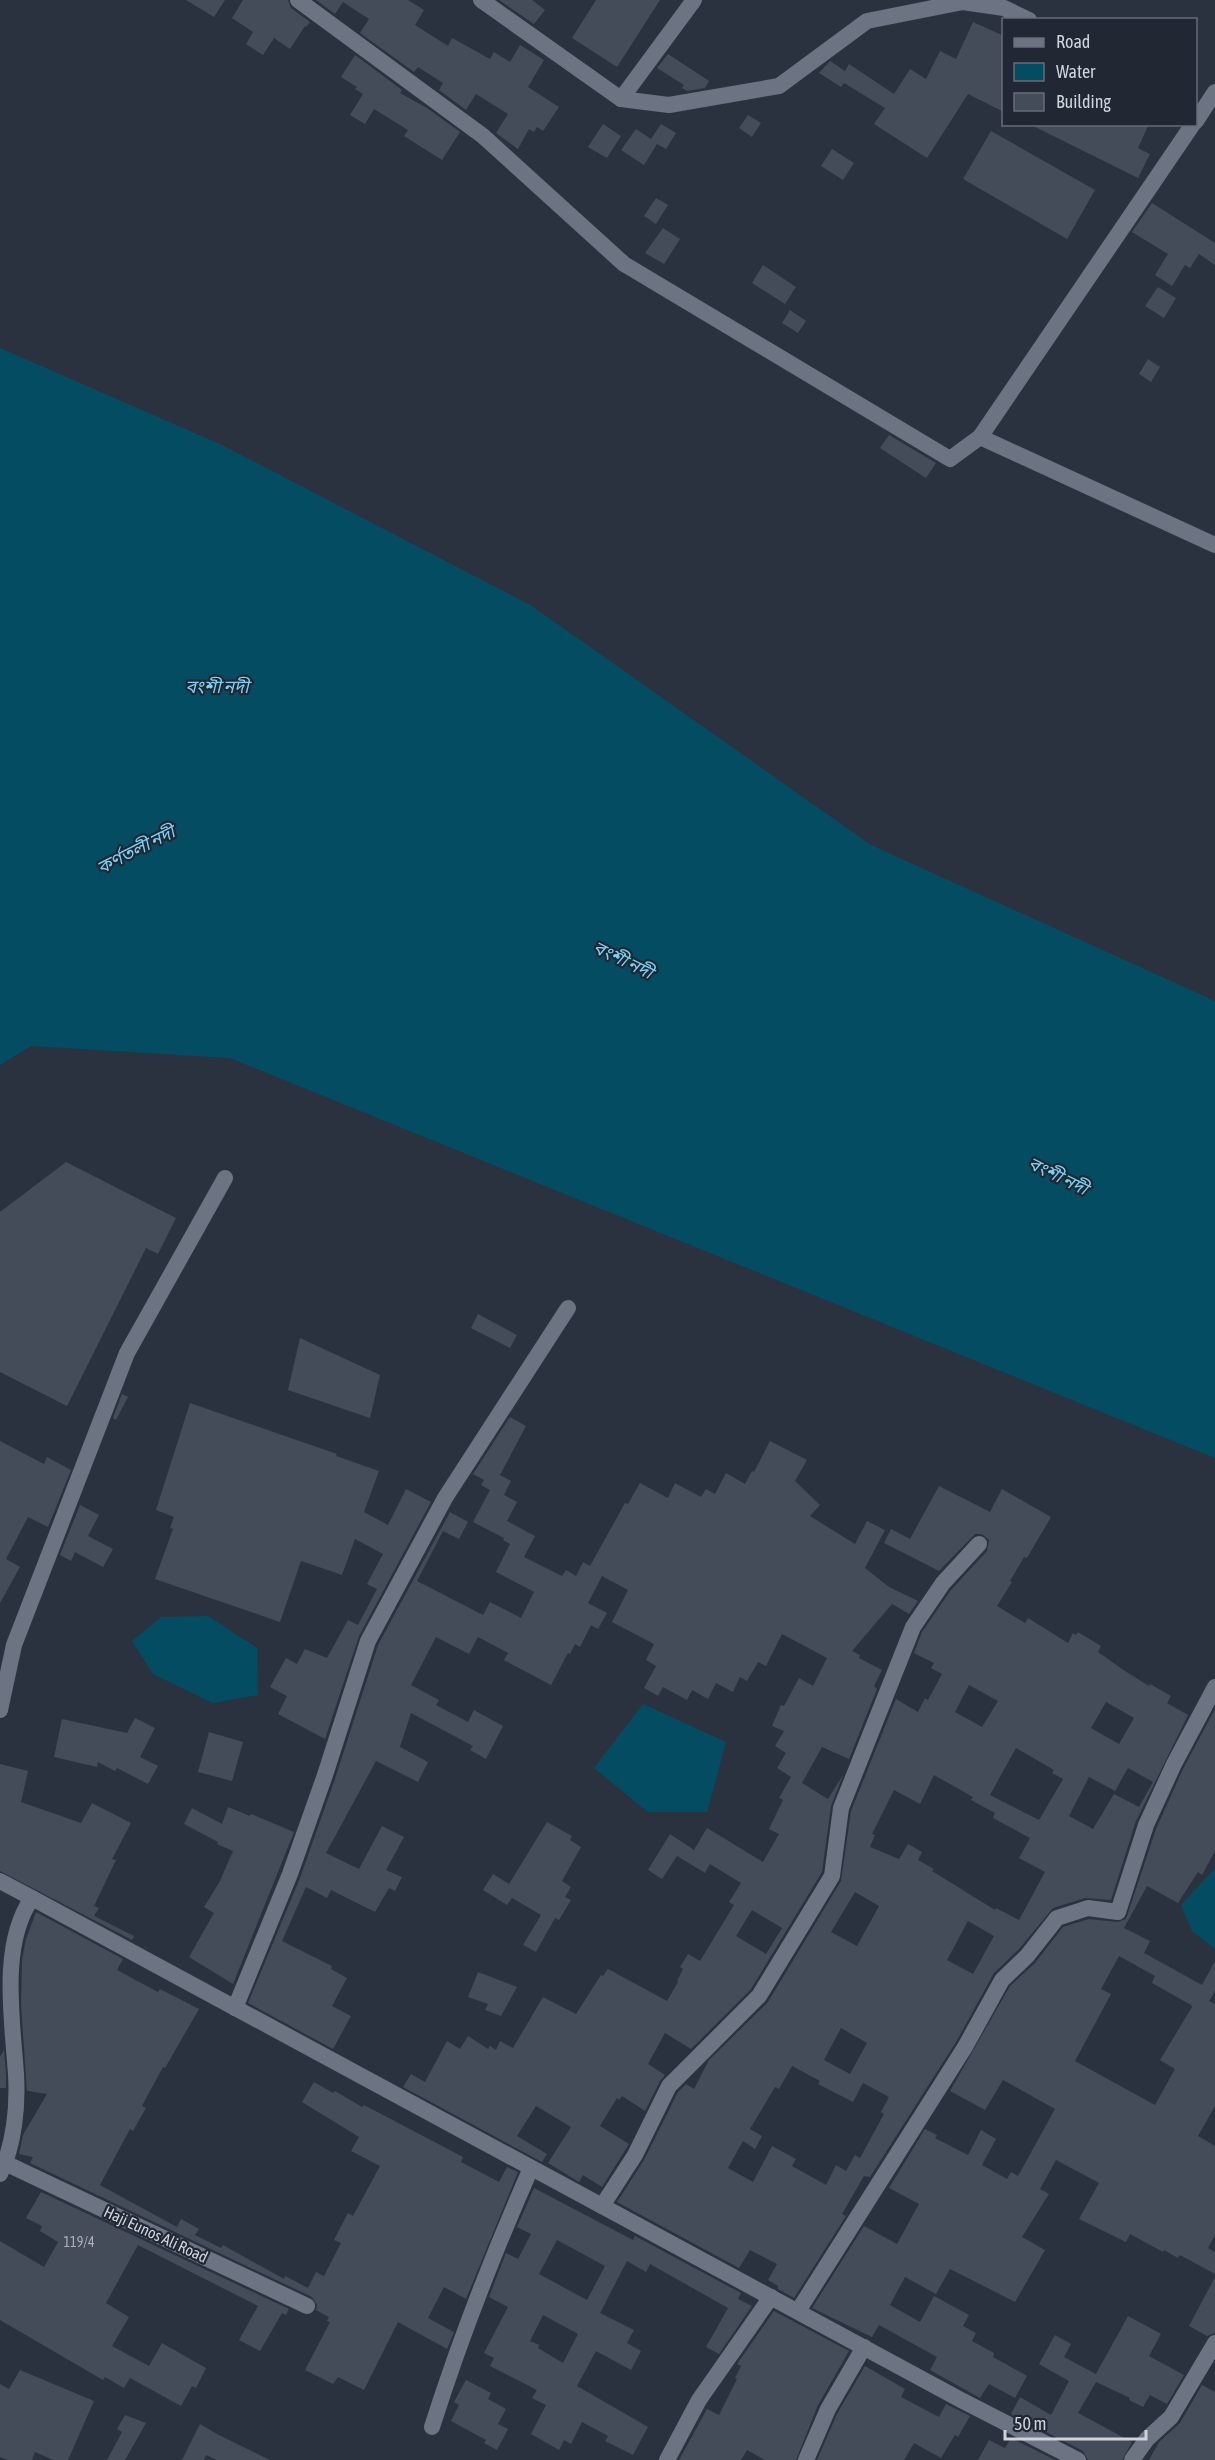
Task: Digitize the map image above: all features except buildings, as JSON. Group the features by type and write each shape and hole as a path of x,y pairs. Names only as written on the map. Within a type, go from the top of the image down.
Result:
{"street":[{"path":"298,0 483,136 624,264 950,459 980,437 1192,126"},
{"path":"481,0 621,99 669,105 778,86 867,21 964,1 1004,8 1025,18"},
{"path":"621,99 694,0"},
{"path":"1197,116 1206,97"},
{"path":"980,437 1215,545"},
{"path":"0,1710 14,1645 127,1353 225,1178"},
{"path":"235,2008 290,1874 368,1641 445,1498 568,1308"},
{"path":"602,2206 635,2155 669,2086 759,1996 832,1876 841,1808 913,1627 944,1583 979,1544"},
{"path":"798,2311 965,2047 1002,1980 1027,1956 1058,1918 1088,1908 1118,1912 1146,1825 1174,1764 1215,1687"},
{"path":"0,1881 1078,2460"},
{"path":"3,2168 14,2126 16,2075 7,2007 5,1946 10,1928 20,1909 32,1898"},
{"name":"Haji Eunos Ali Road","path":"3,2168 307,2306"},
{"path":"432,2427 454,2358 503,2231 531,2168"},
{"path":"667,2460 699,2400 771,2297"},
{"path":"1132,2460 1147,2439 1171,2417 1215,2343"},
{"path":"806,2460 828,2409 864,2347"}],"water":[{"path":"0,348 222,445 532,606 871,845 1215,1001 1215,1458 230,1058 31,1046 0,1065"},
{"path":"208,1616 257,1648 258,1695 213,1703 153,1674 132,1641 161,1617"},
{"path":"643,1704 726,1742 707,1812 648,1812 594,1768"},
{"path":"1215,1868 1215,1949 1192,1931 1181,1905"}],"water label":[{"name":"বংশী নদী","path":"217,687"},
{"name":"কর্ণতলী নদী","path":"136,850"},
{"name":"বংশী নদী","path":"623,960"},
{"name":"বংশী নদী","path":"1058,1176"}]}
